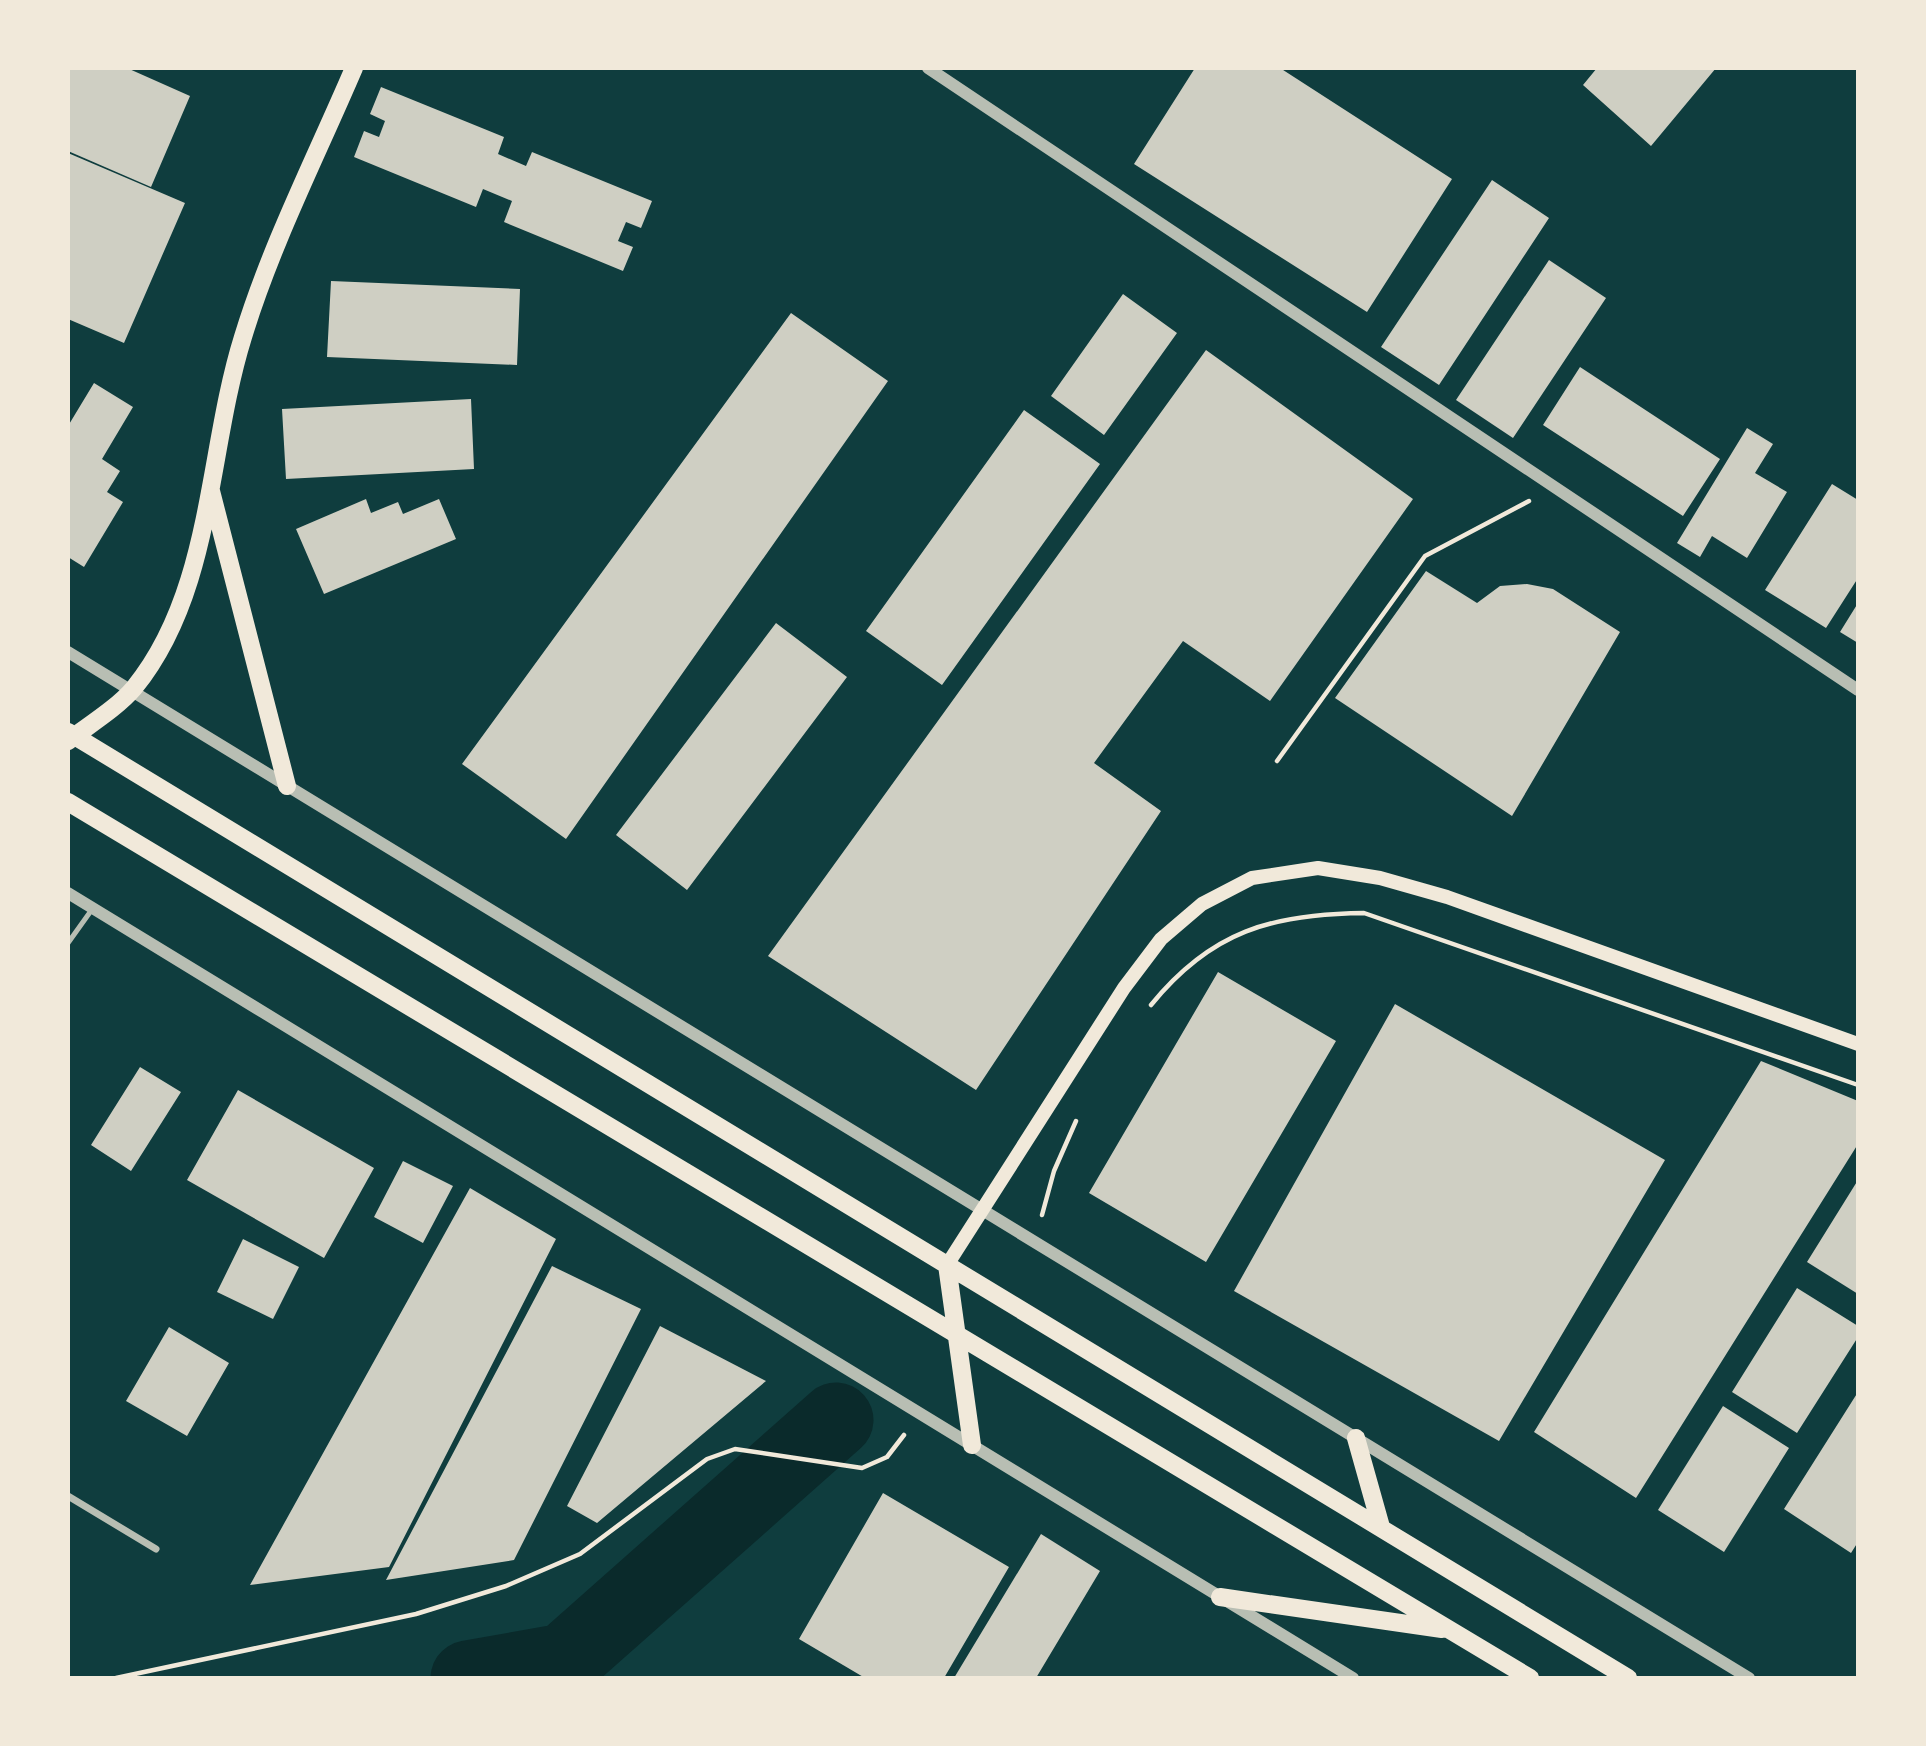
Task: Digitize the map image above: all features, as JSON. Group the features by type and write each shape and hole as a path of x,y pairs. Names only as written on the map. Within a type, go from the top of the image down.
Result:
{"main road":[{"path":"354,68 247,326 230,381 210,486 181,603 153,662 132,690 70,736 1628,1678"},
{"path":"210,486 287,786"},
{"path":"68,802 1530,1678"},
{"path":"972,1445 959,1335 947,1265 1124,988 1161,939 1202,904 1252,878 1318,868 1380,878 1447,897 1858,1044"},
{"path":"1356,1438 1381,1527"},
{"path":"1220,1597 1451,1630"}],"street":[{"path":"928,68 1858,690"},
{"path":"68,652 1749,1678"},
{"path":"68,893 1353,1678"},
{"path":"68,1496 156,1549"}],"lane":[{"path":"68,943 93,908"}],"path":[{"path":"1277,761 1425,556 1554,487"},
{"path":"1145,1014 1195,962 1230,936 1272,921 1320,914 1364,913 1858,1085"},
{"path":"1046,1204 1054,1171 1078,1116"},
{"path":"116,1678 416,1614 506,1586 580,1554 706,1459 735,1449 862,1468 887,1457 899,1441"}],"building":[{"path":"68,68 127,68 190,96 151,187 68,151"},
{"path":"1195,68 1280,68 1452,179 1367,312 1134,164"},
{"path":"1597,68 1716,68 1651,146 1583,85"},
{"path":"381,87 504,137 498,154 526,166 532,152 652,201 641,228 626,222 618,241 633,247 623,271 504,222 512,201 483,189 476,207 354,157 364,131 379,137 385,121 370,114"},
{"path":"68,153 185,203 124,343 68,319"},
{"path":"1492,180 1549,218 1439,385 1381,347"},
{"path":"1549,260 1606,298 1513,438 1456,400"},
{"path":"331,281 520,289 517,365 327,357"},
{"path":"1123,294 1177,333 1104,435 1051,396"},
{"path":"791,313 888,381 566,839 462,764"},
{"path":"1206,350 1413,499 1270,701 1183,641 1094,763 1161,811 976,1090 768,956"},
{"path":"1580,367 1720,459 1683,516 1543,425"},
{"path":"94,383 133,407 102,459 120,471 107,492 123,502 84,567 68,557 68,426"},
{"path":"471,399 474,469 286,479 282,409"},
{"path":"1024,410 1100,464 942,685 866,631"},
{"path":"1747,428 1773,444 1755,473 1787,492 1747,558 1712,536 1700,557 1677,543"},
{"path":"1832,484 1858,500 1858,578 1826,628 1765,590"},
{"path":"366,499 371,513 398,502 403,514 439,499 456,539 324,594 296,529"},
{"path":"1426,571 1477,603 1500,586 1527,584 1553,589 1620,632 1512,816 1335,698"},
{"path":"1858,603 1858,643 1840,632"},
{"path":"776,623 847,677 687,890 616,835"},
{"path":"1218,972 1336,1041 1206,1262 1089,1193"},
{"path":"1395,1004 1665,1160 1499,1441 1234,1291"},
{"path":"1761,1061 1858,1101 1858,1144 1636,1498 1534,1432"},
{"path":"140,1067 181,1092 131,1171 91,1145"},
{"path":"238,1090 374,1168 324,1258 187,1180"},
{"path":"403,1161 453,1186 423,1243 374,1217"},
{"path":"1858,1180 1858,1294 1807,1262"},
{"path":"470,1188 556,1239 389,1567 250,1585"},
{"path":"243,1239 299,1267 273,1319 217,1292"},
{"path":"552,1266 641,1309 514,1560 386,1580"},
{"path":"1797,1288 1858,1326 1858,1337 1797,1433 1732,1392"},
{"path":"660,1326 766,1381 597,1523 567,1506"},
{"path":"169,1327 229,1363 187,1436 126,1401"},
{"path":"1858,1392 1858,1542 1851,1553 1784,1509"},
{"path":"1723,1406 1789,1448 1724,1552 1658,1510"},
{"path":"883,1493 1009,1567 944,1678 865,1678 799,1639"},
{"path":"1041,1534 1100,1571 1036,1678 954,1678"}],"waterway":[{"path":"468,1678 564,1661 836,1420"}]}
